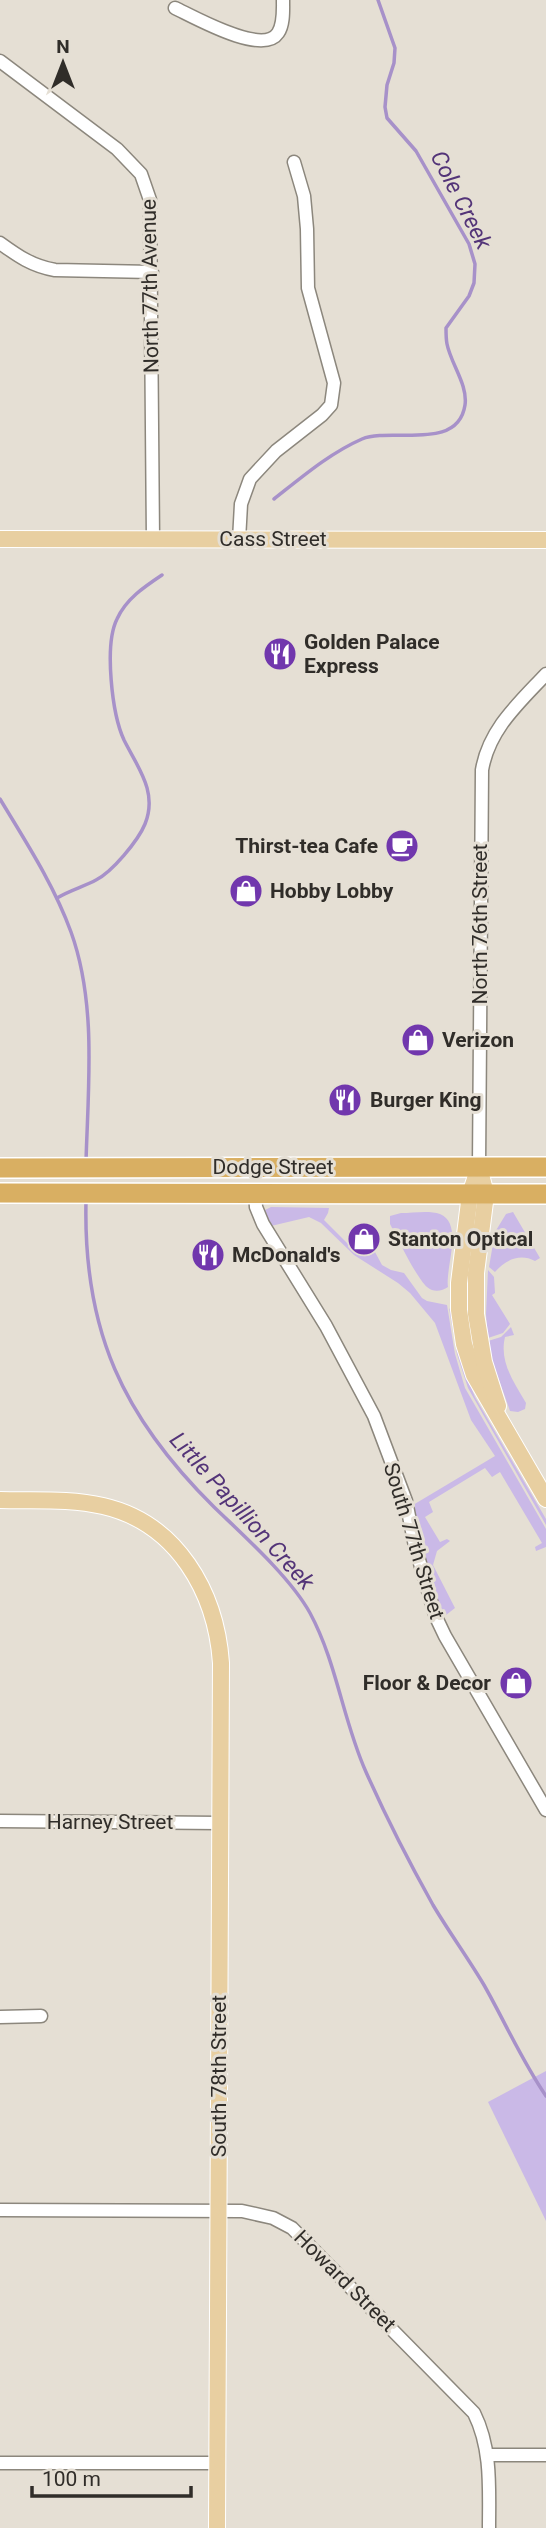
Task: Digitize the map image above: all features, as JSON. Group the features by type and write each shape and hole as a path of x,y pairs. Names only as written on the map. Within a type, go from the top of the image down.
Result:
{"highway":[{"name":"Dodge Street","path":"0,1168 546,1167"},
{"name":"Dodge Street","path":"0,1193 546,1194"}],"main road":[{"name":"Cass Street","path":"0,539 546,540"},
{"name":"North 76th Street","path":"478,1167 478,1194"},
{"path":"478,1194 476,1314 484,1362 506,1431 546,1499"},
{"name":"South 78th Street","path":"0,1500 84,1503 104,1506 135,1518 169,1543 186,1561 205,1591 216,1625 220,1663 217,2528"}],"street":[{"path":"176,8 243,38 269,41 278,34 282,24 283,0"},
{"name":"North 77th Avenue","path":"0,61 117,149 141,174 150,200 153,540"},
{"path":"239,540 241,504 250,479 276,451 322,415 331,405 334,396 334,383 308,288 304,196 294,162"},
{"path":"0,243 42,268 152,272"},
{"name":"North 76th Street","path":"478,1167 483,765 489,745 499,727 546,674"},
{"name":"South 77th Street","path":"255,1193 256,1207 263,1224 326,1326 374,1416 406,1501 415,1546 435,1615 546,1810"},
{"name":"Harney Street","path":"0,1821 220,1823"},
{"path":"0,2017 41,2016"},
{"name":"Howard Street","path":"0,2210 218,2210 263,2214 292,2228 466,2402 481,2426 487,2455 489,2528"},
{"path":"487,2455 546,2455"},
{"path":"0,2463 218,2463"}],"shaded area":[{"path":"271,1207 329,1208 324,1220 348,1247 364,1256 375,1252 382,1265 404,1273 422,1298 447,1305 455,1354 465,1388 546,1529 546,1547 536,1551 535,1547 542,1543 500,1472 492,1477 485,1468 429,1502 433,1512 425,1517 440,1542 447,1539 450,1541 437,1551 433,1565 455,1608 446,1615 441,1613 424,1558 413,1505 495,1456 471,1420 435,1323 410,1293 354,1255 321,1223 309,1217 271,1226 265,1210"},
{"path":"431,1212 447,1219 452,1236 448,1287 432,1290 418,1275 390,1224 390,1216"},
{"path":"513,1212 540,1258 535,1261 513,1259 495,1272 489,1267 495,1232 506,1214"},
{"path":"488,1270 494,1277 495,1293 492,1295 510,1324 503,1333 488,1338 486,1315"},
{"path":"449,1308 453,1314 463,1368 475,1397 546,1519 546,1525 468,1388 457,1354"},
{"path":"511,1327 514,1335 505,1337 504,1355 512,1379 526,1403 525,1409 518,1412 510,1411 488,1341 501,1337"},
{"path":"546,2071 546,2221 488,2102"}],"waterway":[{"name":"Cole Creek","path":"274,499 316,466 362,439 437,433 450,428 460,419 465,405 462,382 447,344 446,328 469,296 474,283 475,264 469,244 416,151 387,118 387,85 394,63 395,48 378,0"},
{"name":"Cole Creek","path":"57,898 96,880 109,870 131,847 145,824 148,791 124,740 116,714 111,680 111,645 117,619 125,605 162,575"},
{"name":"Little Papillion Creek","path":"0,799 56,897 79,959 88,1017 86,1162"},
{"name":"Little Papillion Creek","path":"86,1201 87,1248 92,1291 101,1331 115,1369 133,1405 155,1440 182,1473 279,1571 310,1613 334,1672 358,1753 390,1823 433,1905 484,1985 546,2096"}],"place":[{"name":"Golden Palace Express","path":"280,654"},
{"name":"Thirst-tea Cafe","path":"402,846"},
{"name":"Hobby Lobby","path":"246,891"},
{"name":"Verizon","path":"418,1040"},
{"name":"Burger King","path":"345,1100"},
{"name":"Stanton Optical","path":"364,1239"},
{"name":"McDonald's","path":"208,1255"},
{"name":"Floor & Decor","path":"516,1683"}]}
